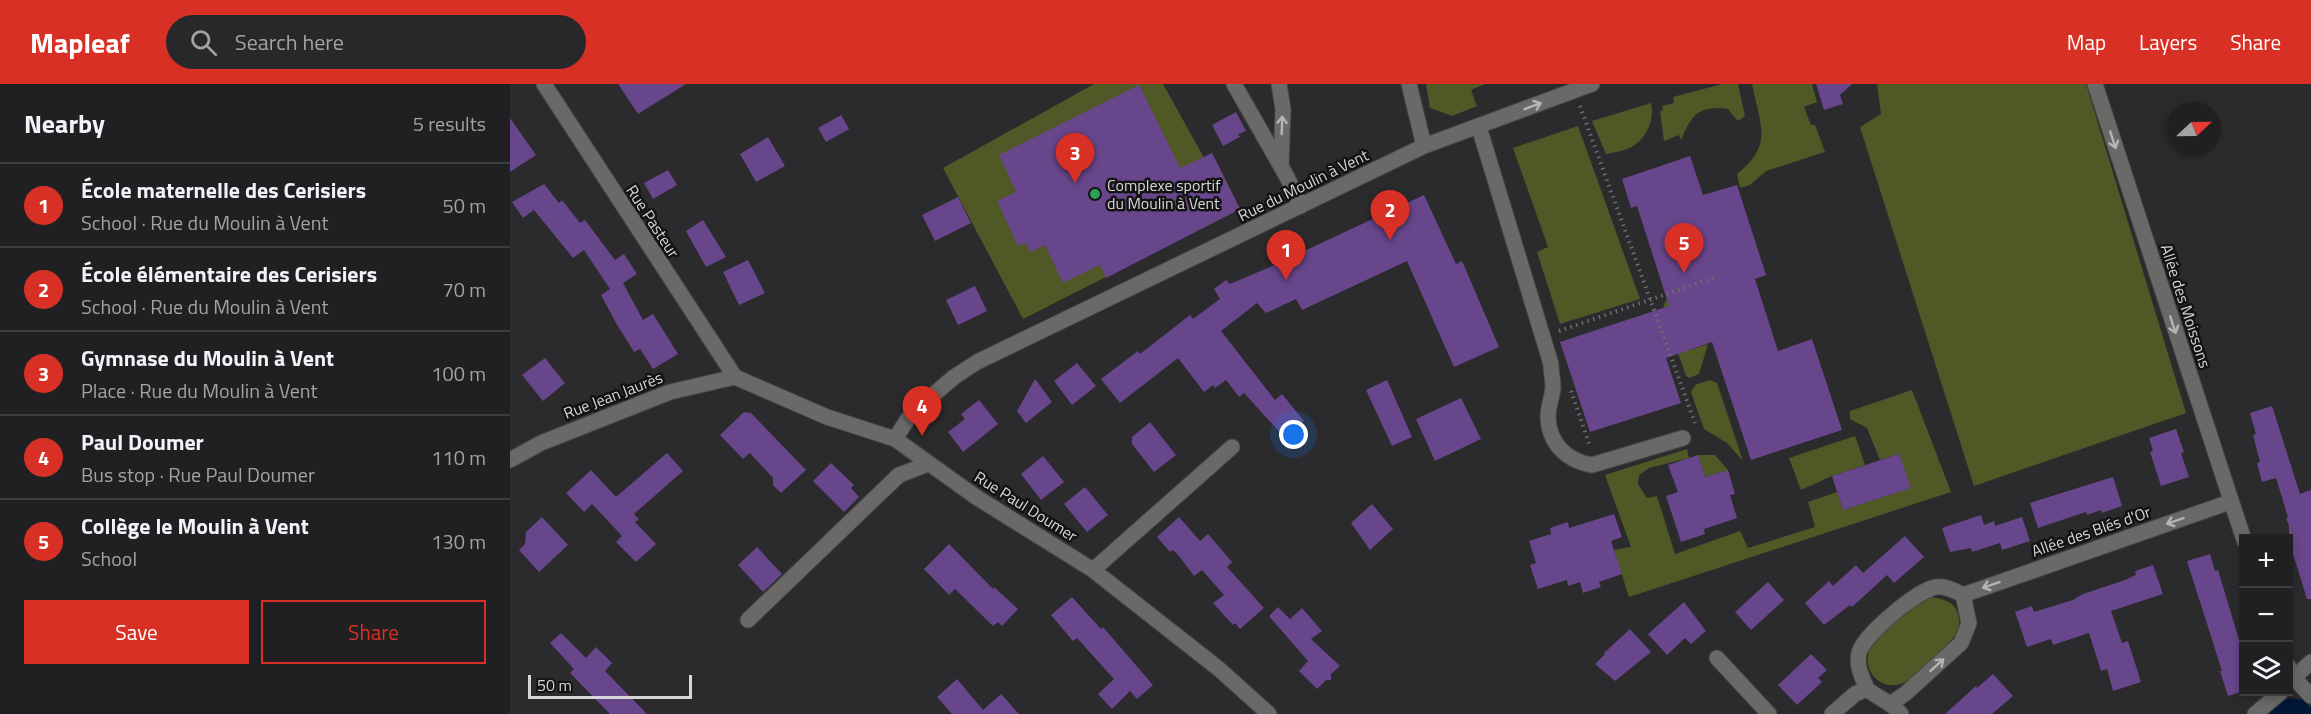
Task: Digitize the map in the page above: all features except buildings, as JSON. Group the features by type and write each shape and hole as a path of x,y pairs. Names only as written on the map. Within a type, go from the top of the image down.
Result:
{"street":[{"name":"Rue Pasteur","path":"544,84 735,377"},
{"path":"1234,84 1301,206"},
{"path":"1279,84 1283,109 1281,166"},
{"path":"1409,84 1424,146"},
{"name":"Rue du Moulin à Vent","path":"895,439 911,414 954,376 977,362 1424,146 1592,84"},
{"name":"Allée des Moissons","path":"2095,84 2242,534"},
{"path":"1479,127 1551,364 1553,389 1548,416 1552,440 1578,463 1596,464 1683,438"},
{"name":"Rue Paul Doumer","path":"735,377 827,417 895,439 976,497 1093,570 1219,669 1269,714"},
{"name":"Rue Jean Jaurès","path":"510,460 541,443 670,392 735,377"},
{"path":"1093,570 1232,447"},
{"path":"748,620 899,475 928,464"},
{"name":"Allée des Blés d'Or","path":"1963,595 2230,502"},
{"path":"1938,586 1963,595 1969,623 1961,643 1906,693 1896,708 1861,691 1859,651 1872,632 1923,591 1938,586"},
{"path":"1717,658 1769,714"},
{"path":"2293,673 2311,662"},
{"path":"2293,678 2311,696"},
{"path":"1832,714 1861,691"},
{"path":"2255,714 2276,696"}],"path":[{"path":"1586,121 1695,424"},
{"path":"1552,333 1716,277"},
{"path":"1570,388 1596,464"}],"green space":[{"name":"Complexe sportif du Moulin à Vent","path":"1094,84 1163,84 1208,165 1216,161 1240,209 1023,319 943,168"},
{"path":"1426,84 1485,84 1471,90 1477,106 1452,116 1430,108"},
{"path":"1722,84 1738,84 1745,116 1738,121 1728,109 1703,110 1689,123 1681,140 1679,135 1664,141 1660,111 1663,110 1662,106 1674,103 1673,97"},
{"path":"1752,84 1812,84 1817,102 1804,107 1811,125 1815,125 1825,152 1766,171 1750,185 1740,188 1737,174 1749,163 1760,143 1761,123"},
{"path":"1877,84 2086,84 2186,413 1974,486 1860,127 1881,114"},
{"path":"1651,103 1652,116 1641,140 1630,148 1606,154 1592,121"},
{"path":"1578,126 1640,299 1560,324 1537,252 1548,247 1513,148"},
{"path":"1689,294 1690,350 1708,344 1699,374 1689,378 1686,376 1663,309 1665,301"},
{"path":"1710,380 1717,383 1743,461 1727,443 1704,429 1691,392 1695,385"},
{"path":"1912,390 1951,492 1629,597 1614,550 1631,547 1605,475 1687,449 1689,458 1649,468 1639,475 1638,484 1647,498 1657,496 1675,554 1740,531 1748,548 1815,527 1808,502 1837,492 1843,510 1910,488 1899,454 1880,460 1867,428 1850,419 1850,411"},
{"path":"1855,436 1865,465 1801,490 1789,458"},
{"path":"1698,455 1715,455 1728,470 1705,477"},
{"path":"1931,597 1945,600 1955,607 1959,617 1958,632 1918,674 1910,679 1894,685 1878,680 1872,674 1868,659 1869,650 1874,642 1890,625 1923,599"}],"water":[{"path":"2290,698 2303,700 2311,708 2311,714 2268,714 2281,700"}],"place":[{"name":"Gymnase du Moulin à Vent","path":"1075,183"},
{"name":"Complexe sportif du Moulin à Vent","path":"1095,194"},
{"name":"École élémentaire des Cerisiers","path":"1390,240"},
{"name":"Collège le Moulin à Vent","path":"1684,273"},
{"name":"École maternelle des Cerisiers","path":"1286,280"},
{"name":"Paul Doumer","path":"922,436"}]}
